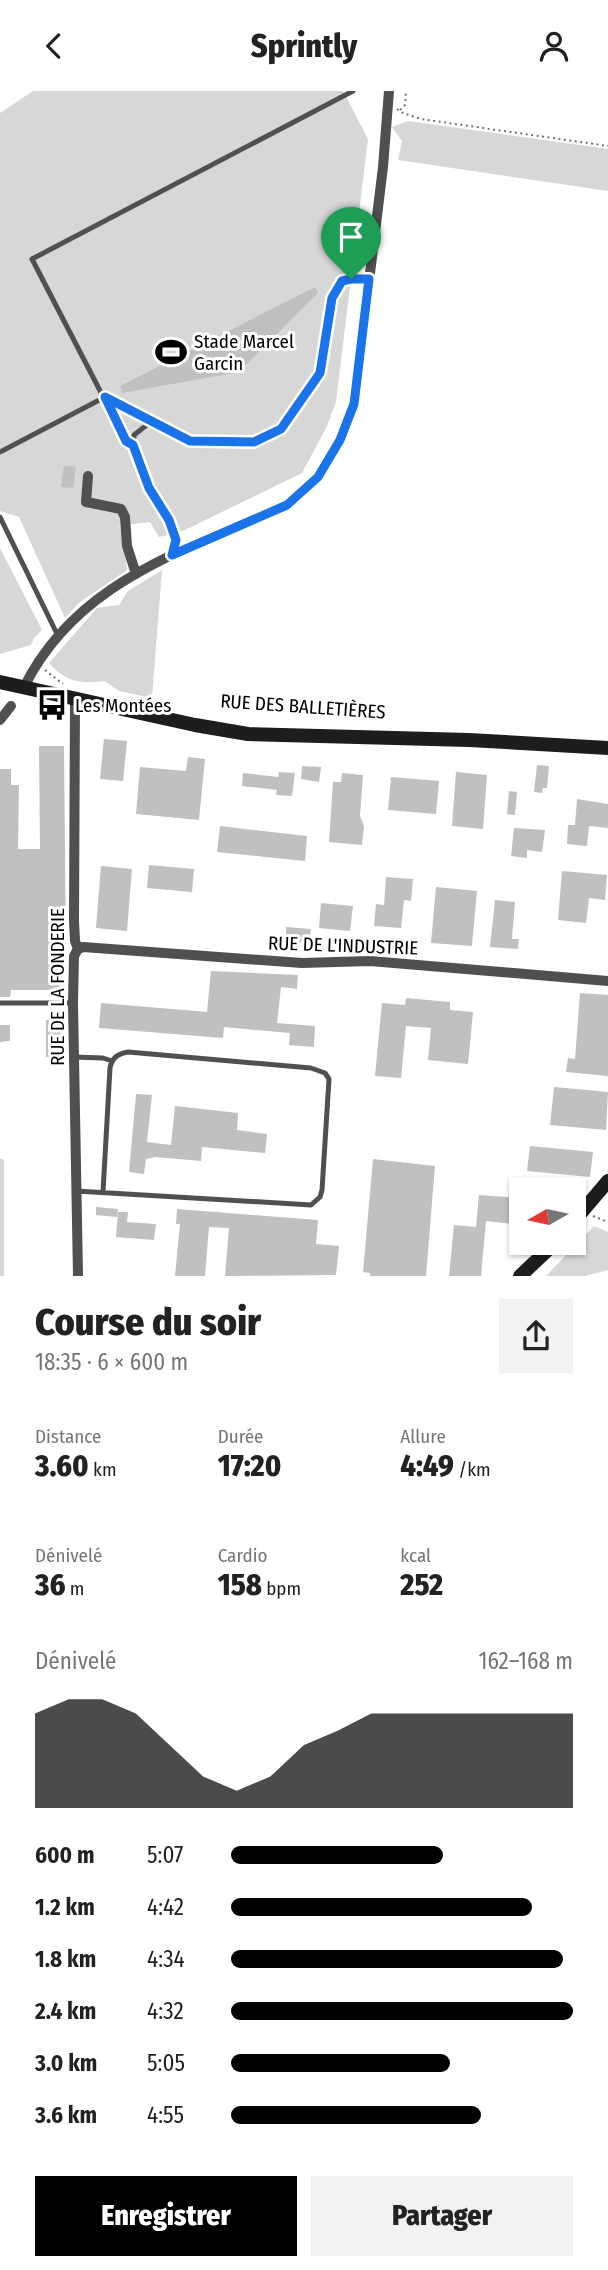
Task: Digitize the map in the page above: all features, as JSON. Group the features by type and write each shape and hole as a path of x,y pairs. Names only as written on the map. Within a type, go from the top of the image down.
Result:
{"street":[{"path":"21,686 58,636 85,607 110,588 172,555 287,505 318,477 340,440 354,404 383,167 389,91"},
{"path":"88,476 86,502 121,509 125,517 127,546 136,574"},
{"path":"0,682 248,734 469,740 608,748"},
{"name":"RUE DE LA FONDERIE","path":"75,698 74,921 78,949 74,956 73,1003 78,1276"},
{"path":"0,720 11,706"},
{"name":"RUE DE L'INDUSTRIE","path":"78,949 83,947 302,963 370,961 608,981"},
{"path":"586,1207 608,1181"},
{"path":"520,1276 542,1255"}],"lane":[{"path":"133,445 126,441 32,259 353,91"},
{"path":"105,397 190,441 254,442 281,429 320,373 332,298 342,281 369,279"},
{"path":"0,452 105,397"},
{"path":"158,426 148,424 140,429 134,435 133,445 149,488 169,520 176,540 172,555"},
{"path":"0,517 58,636"},
{"path":"0,1003 73,1003"},
{"path":"76,1191 312,1205 320,1197 322,1190 330,1086 325,1073 311,1068 128,1052 118,1055 112,1061 103,1192"},
{"path":"74,1057 112,1061"}],"path":[{"path":"406,91 405,105 399,110 421,119 608,146"},
{"path":"38,663 63,684 63,688"},
{"path":"49,680 63,684"},
{"path":"586,1218 608,1223"}],"shaded area":[{"name":"Stade Marcel Garcin","path":"33,91 343,91 368,139 336,402 327,426 302,473 183,531 159,537 150,522 117,526 121,527 127,570 80,602 65,618 19,517 0,511 0,113"},
{"path":"408,121 608,149 608,191 398,160 402,141 392,127"},
{"path":"0,548 42,630 31,645 0,654"},
{"path":"162,570 152,698 119,691 105,681 88,682 68,678 49,663 97,608 119,605 128,591"},
{"path":"0,1158 4,1160 4,1276 0,1276"},
{"path":"594,1226 608,1232 608,1270 585,1276 546,1276 566,1255 586,1255 586,1234"}],"building":[{"path":"315,287 318,293 239,372 122,393 120,386"},
{"path":"64,466 76,467 73,488 61,487"},
{"path":"104,739 127,741 123,781 100,779"},
{"path":"39,746 64,746 66,959 60,959 60,990 11,990 10,997 0,997 0,769 11,769 11,785 19,785 18,849 40,849"},
{"path":"188,757 205,759 199,820 136,814 140,767 186,771"},
{"path":"537,765 549,766 547,788 543,788 542,793 534,792"},
{"path":"302,766 321,767 319,782 301,779"},
{"path":"279,772 295,773 292,796 276,795 277,790 242,786 243,773 278,777"},
{"path":"456,772 487,775 483,829 452,826"},
{"path":"342,773 363,775 360,816 364,826 362,845 329,842 333,782 341,782"},
{"path":"391,777 439,781 436,814 388,810"},
{"path":"509,791 517,792 515,815 507,814"},
{"path":"577,799 608,804 608,828 589,826 587,846 567,844 568,825 575,825"},
{"path":"220,826 307,836 305,861 217,852"},
{"path":"514,828 545,830 542,852 527,850 527,858 511,856"},
{"path":"149,865 194,869 192,892 147,888"},
{"path":"101,866 132,869 127,931 96,928"},
{"path":"562,871 607,875 605,900 589,898 586,923 558,920"},
{"path":"386,877 413,879 411,901 404,900 401,928 374,926 376,904 384,905"},
{"path":"436,887 477,891 472,946 431,943"},
{"path":"495,900 515,902 512,939 519,939 518,949 490,947"},
{"path":"321,903 353,906 350,931 319,928"},
{"path":"286,927 311,929 309,943 286,942"},
{"path":"211,971 298,975 297,989 281,987 277,1023 315,1026 314,1047 289,1045 290,1033 224,1027 223,1038 99,1028 101,1003 207,1012"},
{"path":"580,993 608,995 608,1076 566,1072 568,1058 575,1059"},
{"path":"406,998 450,1002 450,1010 473,1012 468,1064 428,1060 431,1028 406,1026 401,1078 375,1076 382,1003 405,1005"},
{"path":"46,1020 61,1020 61,1057 46,1057"},
{"path":"0,1025 10,1025 10,1041 0,1042"},
{"path":"554,1087 608,1092 606,1130 550,1125"},
{"path":"136,1094 152,1095 147,1142 171,1145 175,1106 238,1113 237,1130 267,1134 265,1153 202,1147 201,1161 155,1157 146,1159 144,1174 129,1172"},
{"path":"530,1146 593,1152 590,1177 527,1171"},
{"path":"373,1159 435,1166 426,1276 370,1276 370,1273 363,1272"},
{"path":"479,1195 509,1197 509,1224 486,1221 481,1276 449,1276 454,1225 476,1227"},
{"path":"96,1207 118,1209 117,1217 96,1215"},
{"path":"177,1209 318,1220 316,1244 339,1246 336,1275 225,1276 229,1228 209,1227 205,1276 175,1276 180,1224 176,1224"},
{"path":"118,1212 128,1212 127,1222 156,1224 154,1240 116,1237"}],"place":[{"name":"Stade Marcel Garcin","path":"171,352"},
{"name":"Les Montées","path":"52,705"}],"route":[{"path":"351,279 369,279 354,404 340,440 318,477 287,505 172,555 176,540 169,520 149,488 133,445 126,441 105,397 190,441 254,442 281,429 320,373 332,298 342,281 351,279"}]}
